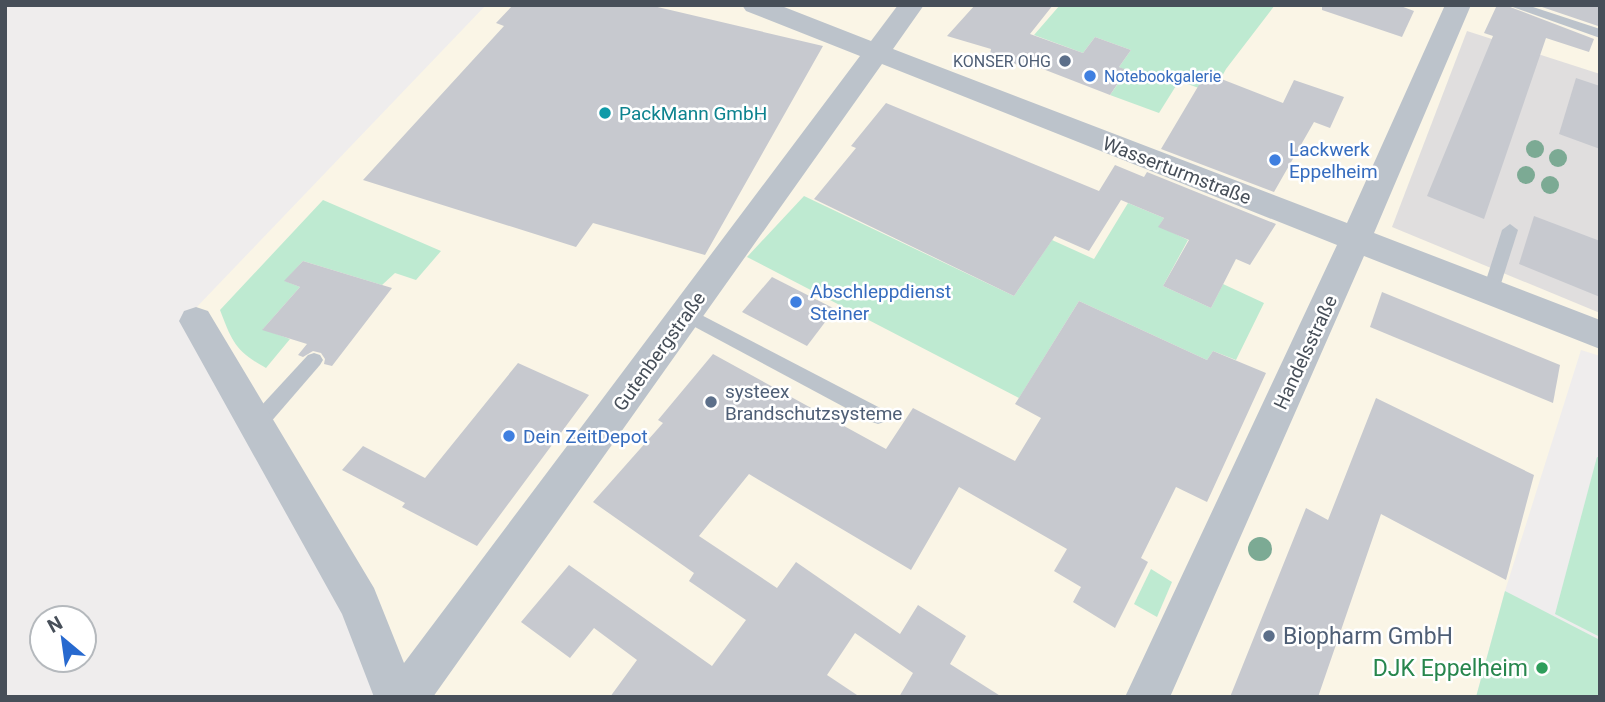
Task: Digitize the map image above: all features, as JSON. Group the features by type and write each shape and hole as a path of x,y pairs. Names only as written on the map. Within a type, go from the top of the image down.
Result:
{"street":[{"name":"Wasserturmstraße","path":"755,5 1104,146 1600,335"},
{"name":"Gutenbergstraße","path":"406,697 911,5"},
{"name":"Handelsstraße","path":"1147,697 1355,240 1458,5"},
{"path":"196,321 359,603 396,697"}],"lane":[{"path":"1513,5 1600,34"},
{"path":"1490,293 1510,230"},
{"path":"686,314 878,416"},
{"path":"256,425 314,360"}],"shaded area":[{"path":"486,5 1600,5 1600,356 1581,350 1505,591 1476,697 375,697 353,624 192,312"},
{"path":"1467,31 1600,74 1600,313 1392,227"}],"green space":[{"path":"1060,5 1275,5 1226,69 1213,93 1179,81 1159,113 1110,95 1127,71 1119,67 1131,50 1095,37 1083,53 1034,35"},
{"path":"804,196 1014,296 1052,240 1094,259 1128,203 1164,218 1159,226 1188,240 1163,286 1211,308 1223,284 1264,303 1236,360 1213,351 1207,360 1079,301 1019,398 747,257"},
{"path":"323,200 441,251 416,280 395,273 382,285 303,261 285,281 300,287 263,329 290,339 266,368 247,356 236,344 220,310"},
{"path":"1597,457 1600,458 1600,637 1555,614"},
{"path":"1151,569 1172,582 1157,617 1134,604"},
{"name":"DJK Eppelheim","path":"1505,591 1600,640 1600,697 1476,697"}],"building":[{"name":"PackMann GmbH","path":"513,5 649,5 823,46 705,255 593,223 576,247 363,180 504,26 496,23"},
{"path":"975,5 1053,5 1030,34 1083,53 1095,37 1131,50 1119,67 1127,70 1110,95 1030,64 1026,68 990,54 991,49 947,36"},
{"path":"1322,5 1398,5 1414,11 1402,37 1322,10"},
{"path":"1497,5 1505,5 1594,39 1589,52 1546,38 1484,219 1427,196 1493,36 1484,33"},
{"path":"1536,5 1600,5 1600,21 1598,26"},
{"path":"1206,73 1283,103 1294,80 1344,97 1330,128 1314,122 1274,192 1161,149"},
{"path":"1576,78 1600,86 1600,149 1559,134"},
{"path":"886,103 1099,191 1115,165 1144,177 1147,172 1276,224 1250,265 1236,259 1211,308 1163,286 1189,240 1158,227 1164,218 1121,200 1089,251 1055,236 1014,296 814,199 856,148 851,146"},
{"path":"1534,216 1600,241 1600,297 1519,264"},
{"path":"303,261 392,288 332,366 324,364 325,359 321,353 313,351 303,357 298,355 307,344 262,330 300,287 284,281"},
{"path":"772,277 835,309 807,346 742,312"},
{"path":"1382,292 1560,365 1553,403 1370,327"},
{"path":"1079,301 1207,360 1213,351 1266,373 1207,502 1176,487 1141,558 1148,562 1115,628 1073,602 1081,587 1054,571 1067,549 959,487 911,570 749,474 699,536 777,588 796,562 900,634 918,605 966,636 950,664 1002,697 899,697 913,673 855,633 827,675 860,697 610,697 637,660 594,628 570,658 521,622 569,565 712,666 746,620 689,581 694,573 593,502 663,423 658,420 713,354 886,449 913,408 1015,461 1041,418 1015,404"},
{"name":"Dein ZeitDepot","path":"518,363 589,395 477,546 402,507 405,503 342,470 363,446 425,478"},
{"path":"1376,398 1534,475 1506,580 1381,514 1318,697 1230,697 1306,508 1328,520"}],"place":[{"name":"KONSER OHG","path":"1065,61"},
{"name":"Notebookgalerie","path":"1090,76"},
{"name":"PackMann GmbH","path":"605,113"},
{"name":"Lackwerk Eppelheim","path":"1275,160"},
{"name":"Abschleppdienst Steiner","path":"796,302"},
{"name":"systeex Brandschutzsysteme","path":"711,402"},
{"name":"Dein ZeitDepot","path":"509,436"},
{"name":"Biopharm GmbH","path":"1269,636"},
{"name":"DJK Eppelheim","path":"1542,668"}]}
